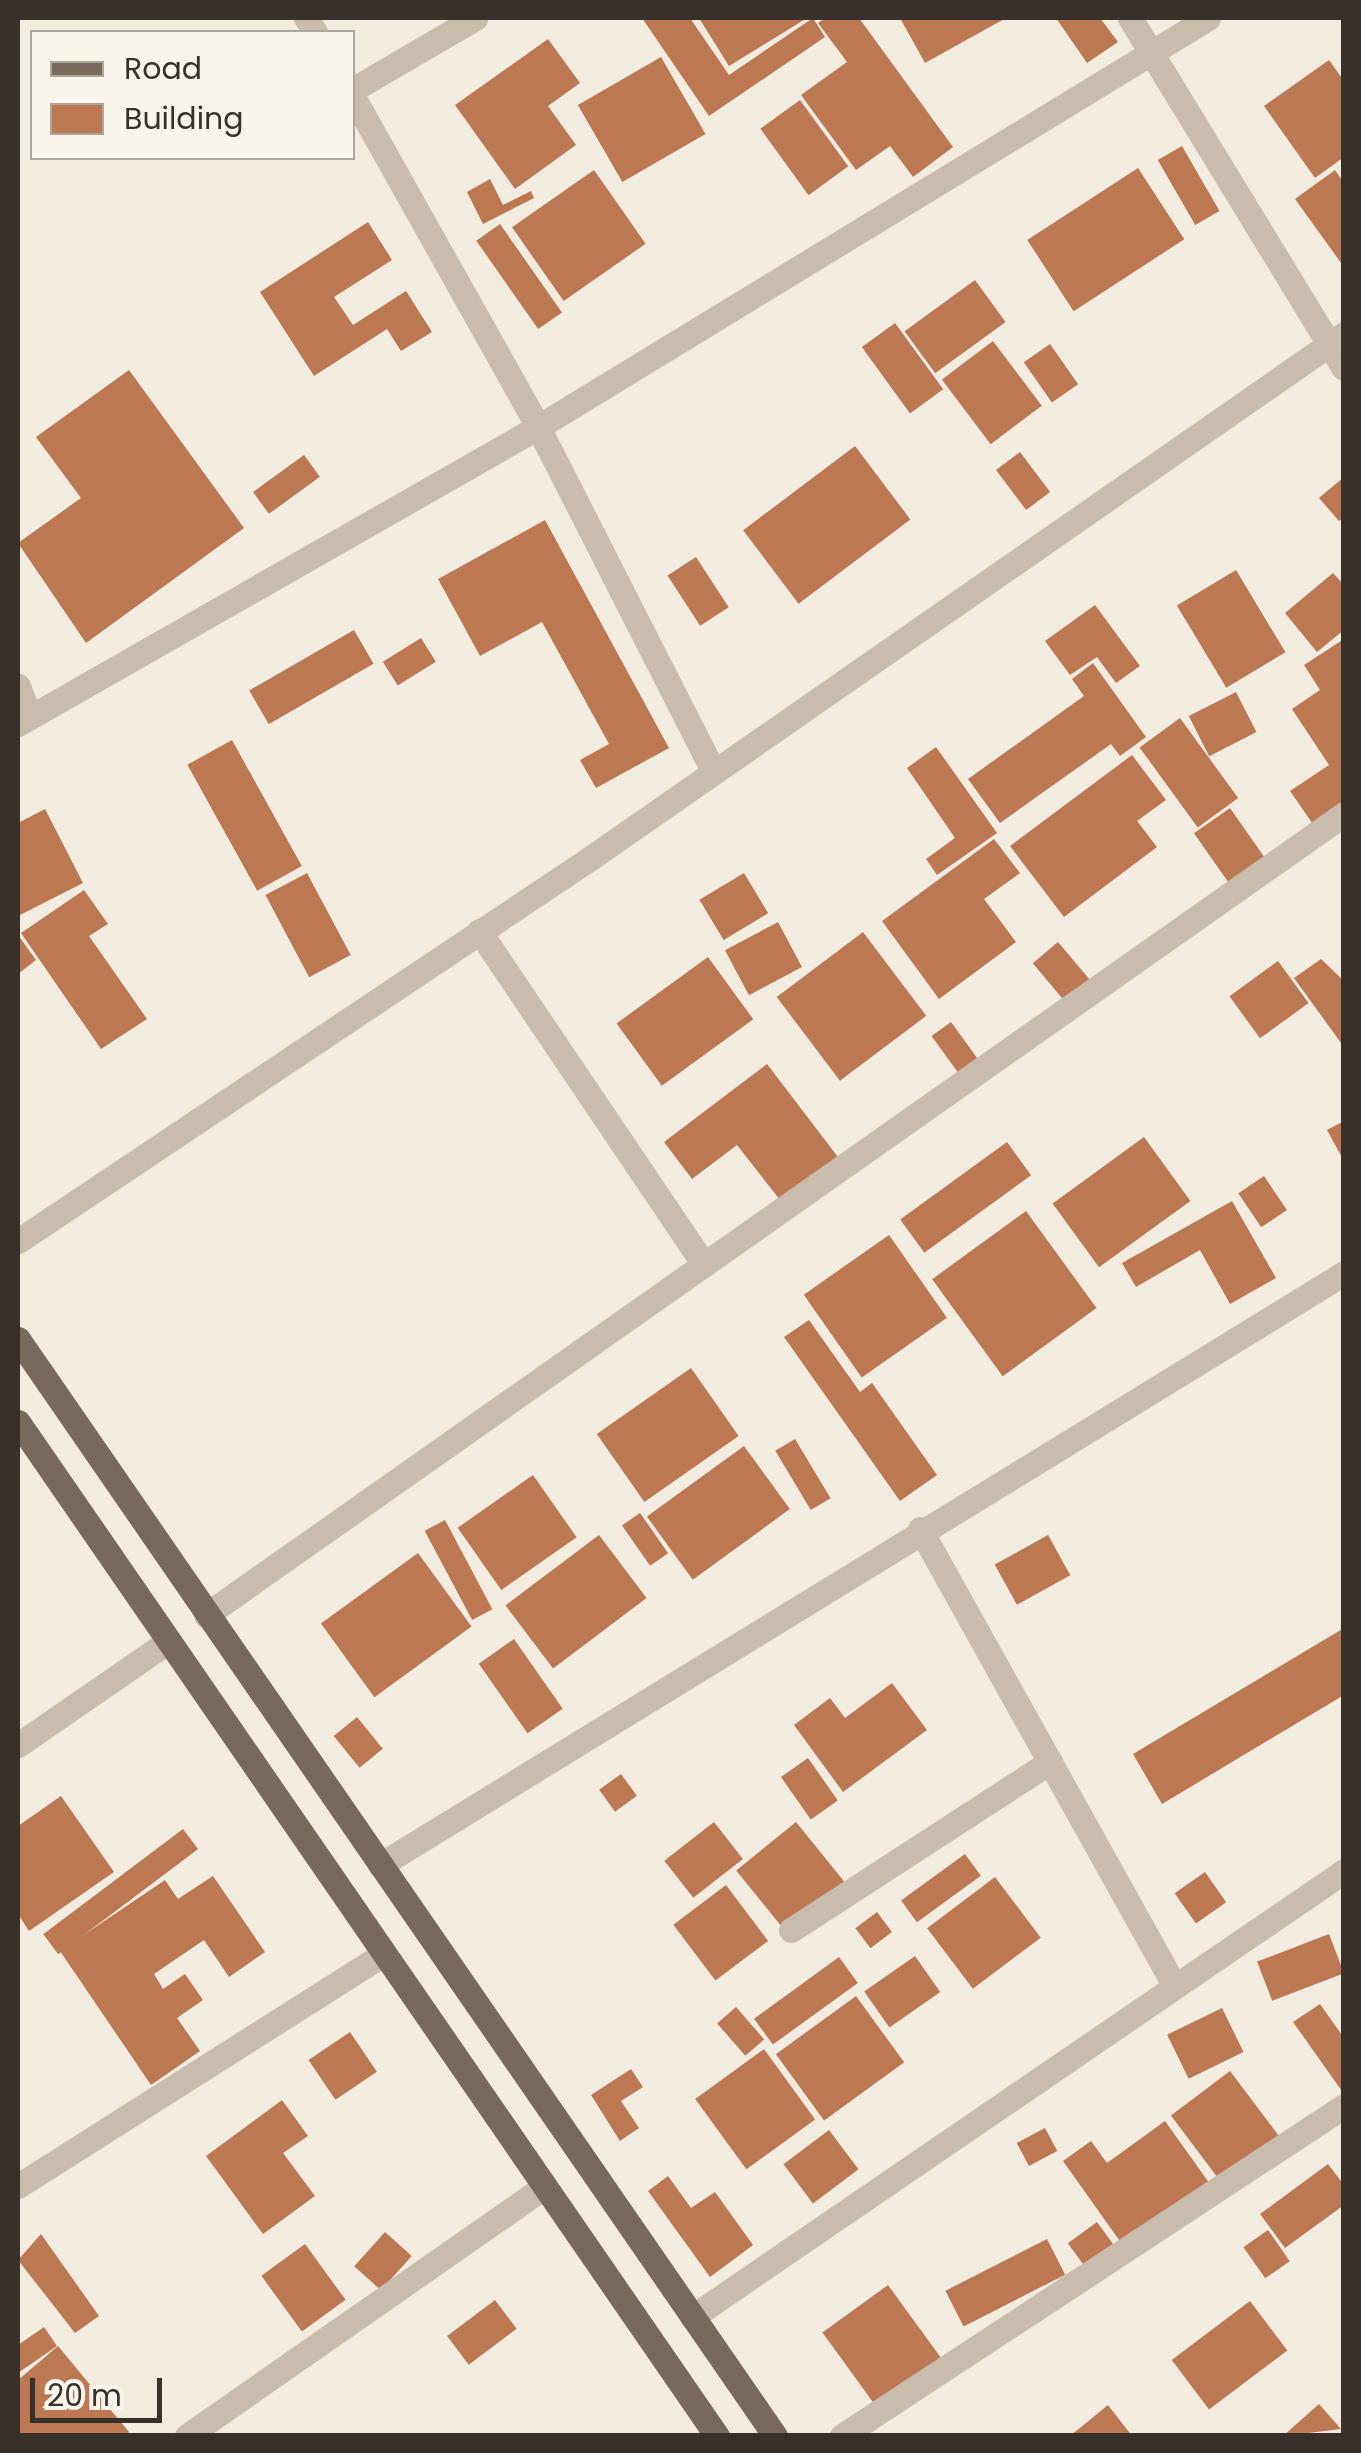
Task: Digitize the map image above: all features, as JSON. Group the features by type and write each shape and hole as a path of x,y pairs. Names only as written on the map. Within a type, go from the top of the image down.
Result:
{"main road":[{"path":"18,1338 776,2436"},
{"path":"18,1422 166,1643 717,2436"}],"street":[{"path":"355,90 475,18"},
{"path":"1130,18 1336,339 1344,368"},
{"path":"18,686 24,720 538,427 1208,18"},
{"path":"355,97 538,427 714,772"},
{"path":"18,1241 714,772 1336,339"},
{"path":"206,1615 1344,814"},
{"path":"479,931 704,1264"},
{"path":"380,1865 920,1529 1344,1273"},
{"path":"920,1529 1173,1982"},
{"path":"18,1745 166,1643"},
{"path":"791,1930 1050,1762"},
{"path":"692,2317 1173,1982 1344,1871"},
{"path":"18,2186 382,1955"},
{"path":"842,2436 1344,2106"},
{"path":"187,2436 544,2187"}],"building":[{"path":"642,18 690,18 729,75 813,18 825,37 709,116"},
{"path":"699,18 807,18 729,66"},
{"path":"826,18 859,18 953,147 913,177 890,146 856,170 801,95 847,62 818,23"},
{"path":"900,18 1006,18 925,63"},
{"path":"1056,18 1100,18 1118,42 1087,63"},
{"path":"548,39 580,83 548,106 576,145 515,189 455,105"},
{"path":"661,57 706,134 622,182 578,105"},
{"path":"1329,60 1344,81 1344,157 1315,178 1264,106"},
{"path":"800,100 848,166 809,195 760,129"},
{"path":"1182,146 1220,211 1195,225 1158,160"},
{"path":"1138,168 1184,239 1074,311 1027,240"},
{"path":"594,170 646,244 564,301 512,227"},
{"path":"1335,170 1344,183 1344,267 1295,199"},
{"path":"490,179 503,205 531,191 534,198 483,224 467,192"},
{"path":"368,222 392,260 334,297 353,325 406,291 432,332 401,351 387,329 314,376 260,292"},
{"path":"500,224 562,312 538,329 476,241"},
{"path":"975,280 1006,322 935,373 905,331"},
{"path":"895,323 943,389 910,413 862,347"},
{"path":"993,341 1042,406 991,444 942,380"},
{"path":"1050,344 1078,384 1052,402 1024,362"},
{"path":"129,370 244,528 86,643 18,543 81,498 36,437"},
{"path":"855,446 910,519 799,604 743,530"},
{"path":"1020,452 1050,492 1026,510 996,470"},
{"path":"304,455 320,477 269,514 253,492"},
{"path":"1344,477 1344,517 1339,521 1319,498"},
{"path":"545,520 669,748 596,788 580,760 609,744 542,622 480,656 438,579"},
{"path":"696,557 729,607 700,626 667,576"},
{"path":"1236,570 1285,652 1226,688 1177,606"},
{"path":"1333,573 1344,585 1344,630 1317,652 1285,613"},
{"path":"1095,605 1140,666 1116,683 1097,657 1070,675 1045,641"},
{"path":"354,630 374,664 269,724 249,690"},
{"path":"421,638 436,662 398,686 383,662"},
{"path":"1344,639 1344,808 1315,827 1290,791 1329,765 1292,709 1320,690 1304,665"},
{"path":"1093,663 1146,737 1120,756 1111,744 1000,823 968,779 1084,696 1072,679"},
{"path":"1236,692 1256,732 1209,756 1189,716"},
{"path":"1180,718 1238,798 1198,827 1140,747"},
{"path":"232,740 302,866 257,891 187,765"},
{"path":"936,747 997,833 937,875 926,859 955,838 907,768"},
{"path":"1132,755 1166,800 1137,821 1157,847 1064,917 1010,846"},
{"path":"1230,808 1268,863 1232,888 1194,833"},
{"path":"45,809 83,883 18,916 18,823"},
{"path":"994,839 1020,873 984,899 1016,942 939,999 882,921"},
{"path":"307,873 351,955 309,977 266,895"},
{"path":"744,873 768,913 724,940 699,900"},
{"path":"84,890 108,924 89,936 147,1019 101,1049 21,933"},
{"path":"778,922 802,967 749,995 725,950"},
{"path":"863,932 926,1016 840,1081 777,997"},
{"path":"18,935 36,960 18,974"},
{"path":"1058,942 1092,983 1067,1004 1033,963"},
{"path":"708,957 753,1019 662,1086 617,1023"},
{"path":"1321,959 1344,981 1344,1047 1294,978"},
{"path":"1278,961 1309,1003 1260,1038 1229,996"},
{"path":"951,1022 979,1061 960,1075 932,1036"},
{"path":"767,1064 838,1157 780,1200 737,1145 692,1179 664,1142"},
{"path":"1344,1121 1344,1161 1327,1130"},
{"path":"1144,1137 1190,1201 1099,1267 1053,1203"},
{"path":"1007,1142 1031,1175 924,1253 900,1220"},
{"path":"1264,1176 1287,1210 1261,1227 1238,1193"},
{"path":"1232,1201 1276,1278 1230,1304 1200,1250 1136,1287 1122,1263"},
{"path":"1026,1211 1097,1308 1003,1376 932,1279"},
{"path":"889,1235 947,1318 862,1377 804,1295"},
{"path":"809,1320 860,1392 872,1383 937,1475 900,1501 784,1337"},
{"path":"691,1368 739,1436 644,1502 597,1434"},
{"path":"795,1439 831,1498 811,1510 775,1451"},
{"path":"744,1446 790,1509 693,1580 647,1517"},
{"path":"533,1475 577,1537 501,1590 458,1528"},
{"path":"640,1513 668,1553 650,1566 622,1526"},
{"path":"445,1520 492,1609 472,1620 425,1531"},
{"path":"599,1535 647,1598 553,1669 506,1605"},
{"path":"1048,1535 1070,1575 1017,1605 995,1565"},
{"path":"418,1553 471,1627 374,1697 321,1624"},
{"path":"1344,1628 1344,1695 1162,1804 1133,1754"},
{"path":"514,1639 563,1709 528,1733 479,1664"},
{"path":"892,1683 927,1730 843,1792 794,1725 830,1698 845,1718"},
{"path":"357,1717 383,1749 359,1768 334,1736"},
{"path":"808,1758 838,1801 811,1820 781,1777"},
{"path":"621,1774 637,1796 615,1812 599,1790"},
{"path":"61,1796 114,1872 29,1931 18,1914 18,1826"},
{"path":"714,1822 743,1859 693,1898 664,1861"},
{"path":"796,1822 848,1886 788,1934 736,1870"},
{"path":"183,1829 198,1849 58,1954 43,1934"},
{"path":"965,1854 981,1876 917,1922 901,1900"},
{"path":"1205,1872 1226,1902 1196,1924 1175,1893"},
{"path":"213,1876 265,1952 229,1977 204,1940 154,1974 163,1989 185,1974 203,2000 177,2018 200,2051 151,2085 60,1951 165,1880 178,1899"},
{"path":"995,1877 1041,1938 973,1989 927,1928"},
{"path":"726,1885 768,1941 715,1981 673,1925"},
{"path":"877,1912 892,1932 870,1948 855,1928"},
{"path":"1329,1934 1344,1973 1272,2001 1257,1962"},
{"path":"915,1956 940,1992 889,2028 864,1992"},
{"path":"839,1957 858,1983 773,2045 754,2019"},
{"path":"856,1996 904,2062 824,2121 776,2054"},
{"path":"1320,2004 1344,2038 1344,2094 1293,2022"},
{"path":"736,2007 764,2039 745,2056 717,2023"},
{"path":"1222,2008 1243,2052 1189,2079 1167,2035"},
{"path":"350,2032 377,2072 335,2100 309,2060"},
{"path":"764,2049 815,2119 746,2169 695,2099"},
{"path":"631,2069 643,2087 621,2101 639,2128 620,2141 591,2095"},
{"path":"1230,2071 1281,2139 1222,2183 1171,2116"},
{"path":"282,2100 308,2136 283,2153 315,2196 263,2234 206,2156"},
{"path":"1165,2121 1210,2184 1124,2247 1063,2161 1091,2141 1107,2163"},
{"path":"1045,2128 1057,2151 1029,2166 1017,2143"},
{"path":"829,2130 858,2169 813,2203 783,2164"},
{"path":"1328,2164 1344,2185 1344,2205 1285,2248 1260,2214"},
{"path":"668,2176 691,2208 715,2192 753,2245 710,2277 648,2191"},
{"path":"1097,2222 1117,2250 1088,2271 1068,2243"},
{"path":"1268,2230 1290,2261 1265,2278 1243,2247"},
{"path":"385,2232 412,2256 381,2290 354,2266"},
{"path":"41,2234 99,2316 75,2333 18,2260"},
{"path":"1047,2239 1065,2275 964,2326 945,2291"},
{"path":"305,2244 346,2300 302,2332 261,2276"},
{"path":"888,2285 943,2361 878,2409 822,2333"},
{"path":"495,2300 517,2329 469,2365 447,2336"},
{"path":"1250,2301 1287,2351 1209,2409 1172,2360"},
{"path":"44,2327 57,2346 18,2373 18,2345"},
{"path":"58,2346 129,2432 125,2436 18,2436 18,2380"},
{"path":"1319,2404 1341,2429 1283,2436"},
{"path":"1108,2405 1132,2436 1070,2436"}]}
